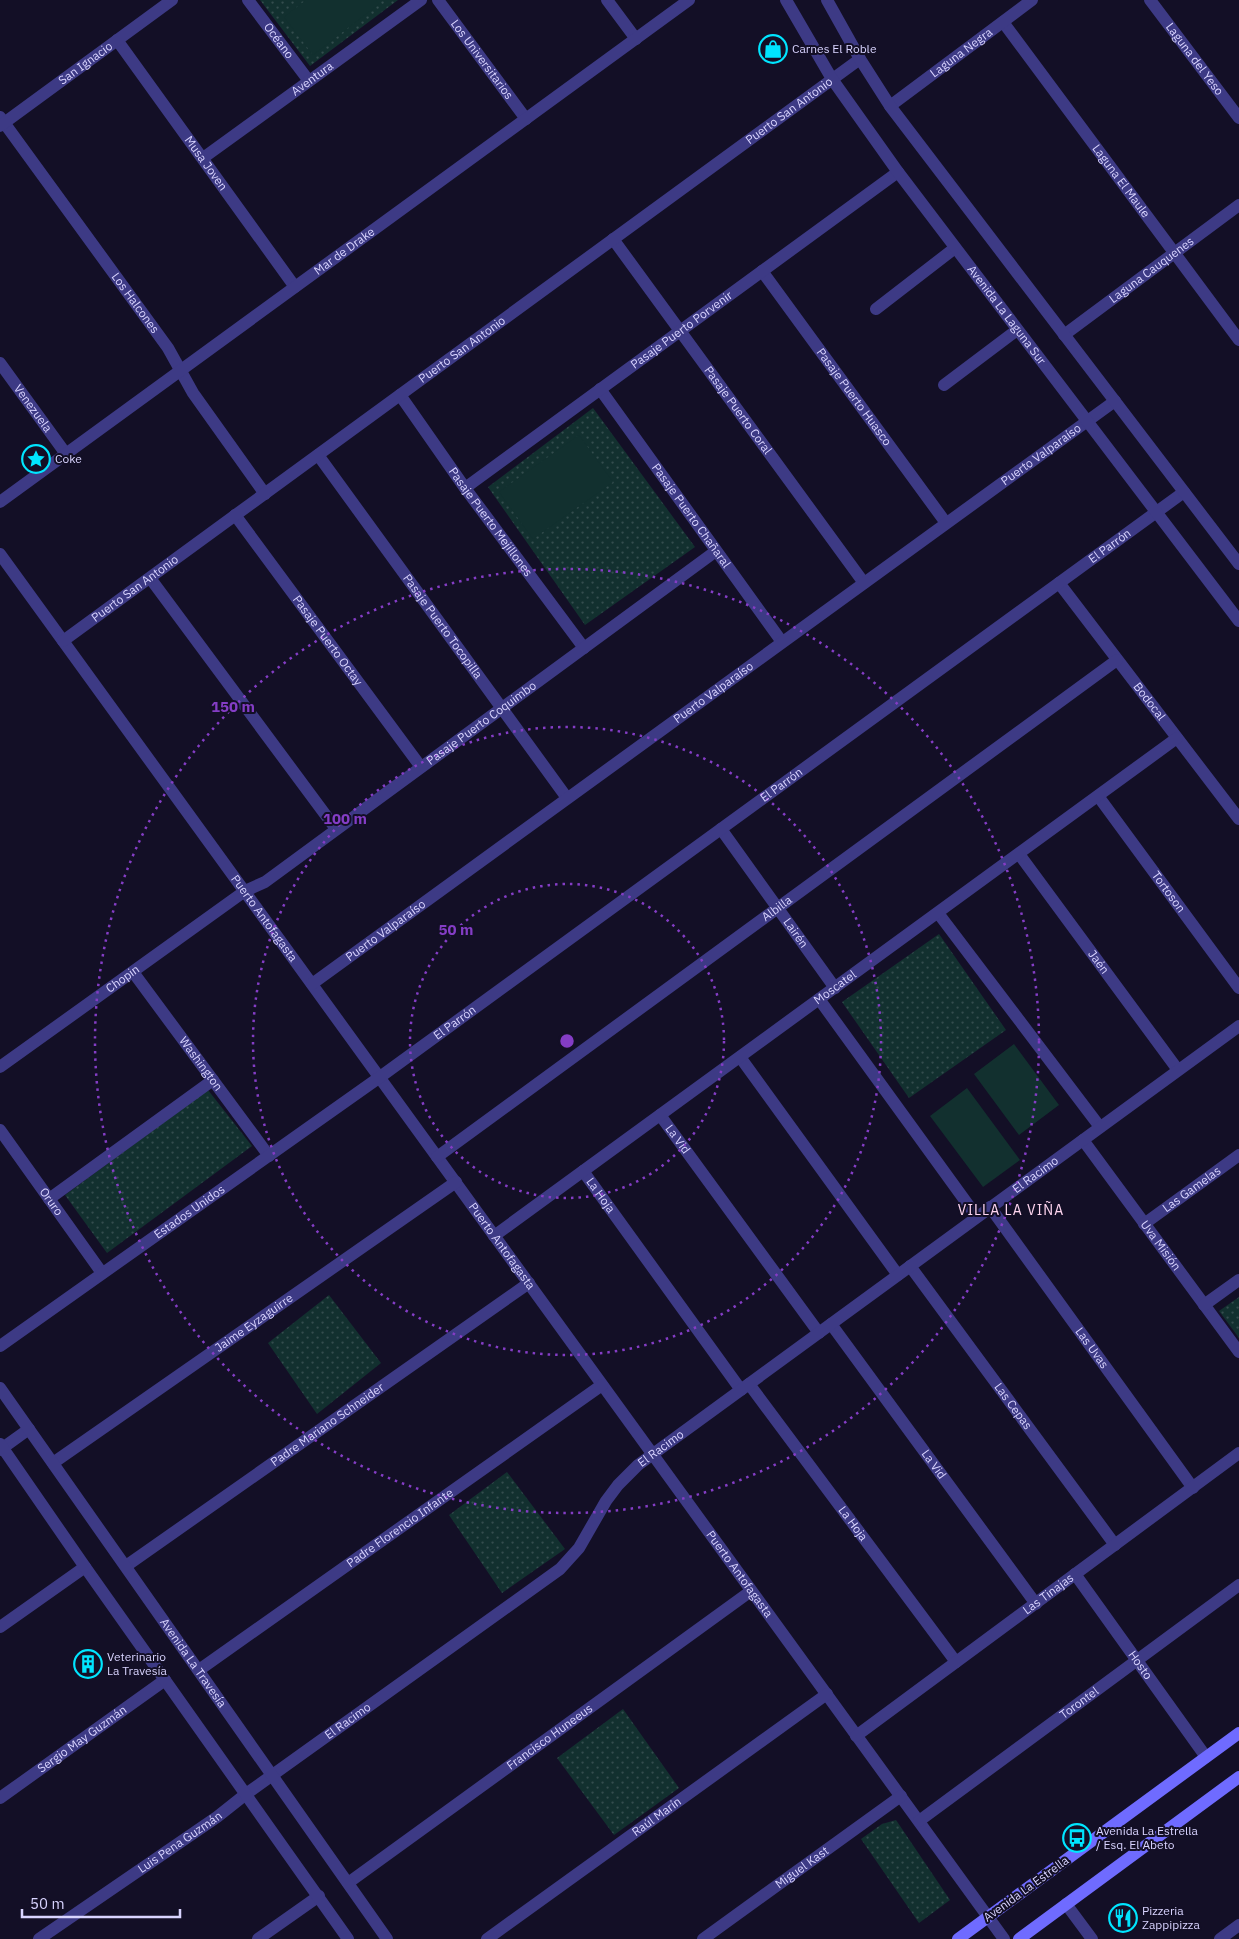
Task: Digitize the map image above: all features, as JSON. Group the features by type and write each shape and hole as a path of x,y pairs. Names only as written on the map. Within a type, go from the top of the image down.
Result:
{"main road":[{"name":"Avenida La Estrella","path":"958,1939 1239,1733"},
{"path":"1019,1939 1239,1777"}],"street":[{"name":"San Ignacio","path":"1,122 172,0"},
{"name":"Océano","path":"248,0 309,81"},
{"name":"Aventura","path":"203,158 421,0"},
{"name":"Los Universitarios","path":"438,0 526,119"},
{"path":"607,0 636,39"},
{"name":"Mar de Drake","path":"0,502 689,0"},
{"name":"Avenida La Laguna Sur","path":"786,0 832,79 898,172 1239,621"},
{"path":"827,0 860,59 890,106 1239,564"},
{"name":"Laguna Negra","path":"890,106 1032,0"},
{"name":"Laguna del Yeso","path":"1150,0 1239,118"},
{"name":"Laguna El Maule","path":"1003,22 1239,340"},
{"name":"Musa Joven","path":"117,40 295,287"},
{"name":"Puerto San Antonio","path":"63,641 860,59"},
{"name":"Los Halcones","path":"1,122 168,348 193,393 265,494"},
{"name":"Pasaje Puerto Porvenir","path":"465,488 898,172"},
{"name":"Laguna Cauquenes","path":"1064,334 1239,205"},
{"name":"Pasaje Puerto Coral","path":"614,239 864,583"},
{"path":"876,309 955,248"},
{"name":"Pasaje Puerto Huasco","path":"762,271 946,524"},
{"path":"944,384 1017,330"},
{"name":"Venezuela","path":"0,363 66,454"},
{"name":"Pasaje Puerto Chañaral","path":"600,389 782,642"},
{"name":"Pasaje Puerto Mejillones","path":"400,395 465,488 584,648"},
{"name":"Puerto Valparaíso","path":"312,984 1115,401"},
{"name":"Pasaje Puerto Tocopilla","path":"318,455 567,798"},
{"name":"El Parrón","path":"380,1077 1184,492"},
{"name":"Pasaje Puerto Octay","path":"236,515 421,767"},
{"name":"Pasaje Puerto Coquimbo","path":"245,891 265,882 716,551"},
{"name":"Puerto Antofagasta","path":"0,554 1004,1939"},
{"path":"150,578 336,829"},
{"name":"Bodocal","path":"1059,583 1239,820"},
{"name":"Albilla","path":"438,1157 1118,660"},
{"name":"Moscatel","path":"494,1236 1178,738"},
{"name":"Tortoson","path":"1098,796 1239,988"},
{"name":"Lairén","path":"721,829 835,988"},
{"name":"Jaén","path":"1018,854 1178,1070"},
{"name":"Chopin","path":"0,1067 245,891"},
{"path":"938,913 1100,1127"},
{"name":"Washington","path":"133,972 269,1156"},
{"path":"818,1000 977,1217"},
{"name":"El Racimo","path":"246,1794 560,1569 579,1548 599,1512 618,1485 638,1465 1239,1026"},
{"path":"740,1057 898,1275"},
{"name":"Estados Unidos","path":"0,1346 380,1077"},
{"path":"49,1199 212,1080"},
{"name":"La Vid","path":"660,1115 818,1333"},
{"name":"Oruro","path":"0,1130 102,1273"},
{"name":"Uva Misión","path":"1083,1140 1239,1352"},
{"name":"Las Gamelas","path":"1144,1224 1239,1155"},
{"name":"La Hoja","path":"583,1171 745,1387 956,1662"},
{"name":"Jaime Eyzaguirre","path":"54,1463 456,1182"},
{"name":"Las Uvas","path":"990,1207 1193,1488"},
{"name":"Las Cepas","path":"910,1266 1115,1545"},
{"path":"1204,1305 1239,1280"},
{"name":"Padre Mariano Schneider","path":"126,1566 529,1283"},
{"name":"La Vid","path":"831,1324 1036,1604"},
{"name":"Padre Florencio Infante","path":"199,1670 602,1384"},
{"name":"Avenida La Travesía","path":"0,1388 387,1939"},
{"path":"29,1429 1,1448 348,1939"},
{"name":"Las Tinajas","path":"856,1736 1239,1453"},
{"path":"0,1627 85,1567"},
{"name":"Hosto","path":"1076,1574 1206,1758"},
{"name":"Torontel","path":"919,1822 1239,1585"},
{"name":"Francisco Huneeus","path":"348,1883 751,1591"},
{"name":"Sergio May Guzmán","path":"0,1798 165,1680"},
{"name":"Raúl Marín","path":"487,1939 827,1694"},
{"name":"Luis Pena Guzmán","path":"38,1939 217,1817 246,1794"},
{"name":"Miguel Kast","path":"703,1939 901,1796"},
{"path":"258,1939 319,1896"},
{"path":"1066,1904 1092,1939"},
{"path":"1220,1939 1239,1925"}],"green space":[{"path":"260,0 398,0 310,66"},
{"path":"306,0 376,0 379,4 313,55 284,17"},
{"path":"593,408 695,547 585,625 488,487"},
{"path":"579,435 613,482 533,539 499,492"},
{"path":"939,934 1006,1030 909,1098 842,1002"},
{"path":"1014,1044 1059,1105 1019,1135 974,1074"},
{"path":"967,1088 1020,1160 983,1187 930,1116"},
{"path":"208,1090 252,1146 107,1253 65,1195"},
{"path":"329,1295 381,1363 317,1414 268,1343"},
{"path":"1239,1297 1239,1338 1219,1311"},
{"path":"507,1472 565,1549 502,1593 449,1515"},
{"path":"623,1709 679,1788 614,1835 557,1758"},
{"path":"896,1820 950,1900 919,1923 861,1839 882,1824"}],"place":[{"name":"Carnes El Roble","path":"773,49"},
{"name":"Coke","path":"36,459"},
{"name":"Veterinario La Travesía","path":"88,1664"},
{"name":"Avenida La Estrella / Esq. El Abeto","path":"1077,1838"},
{"name":"Pizzeria Zappipizza","path":"1123,1918"}],"district":[{"name":"VILLA LA VIÑA","path":"1011,1210"}]}
